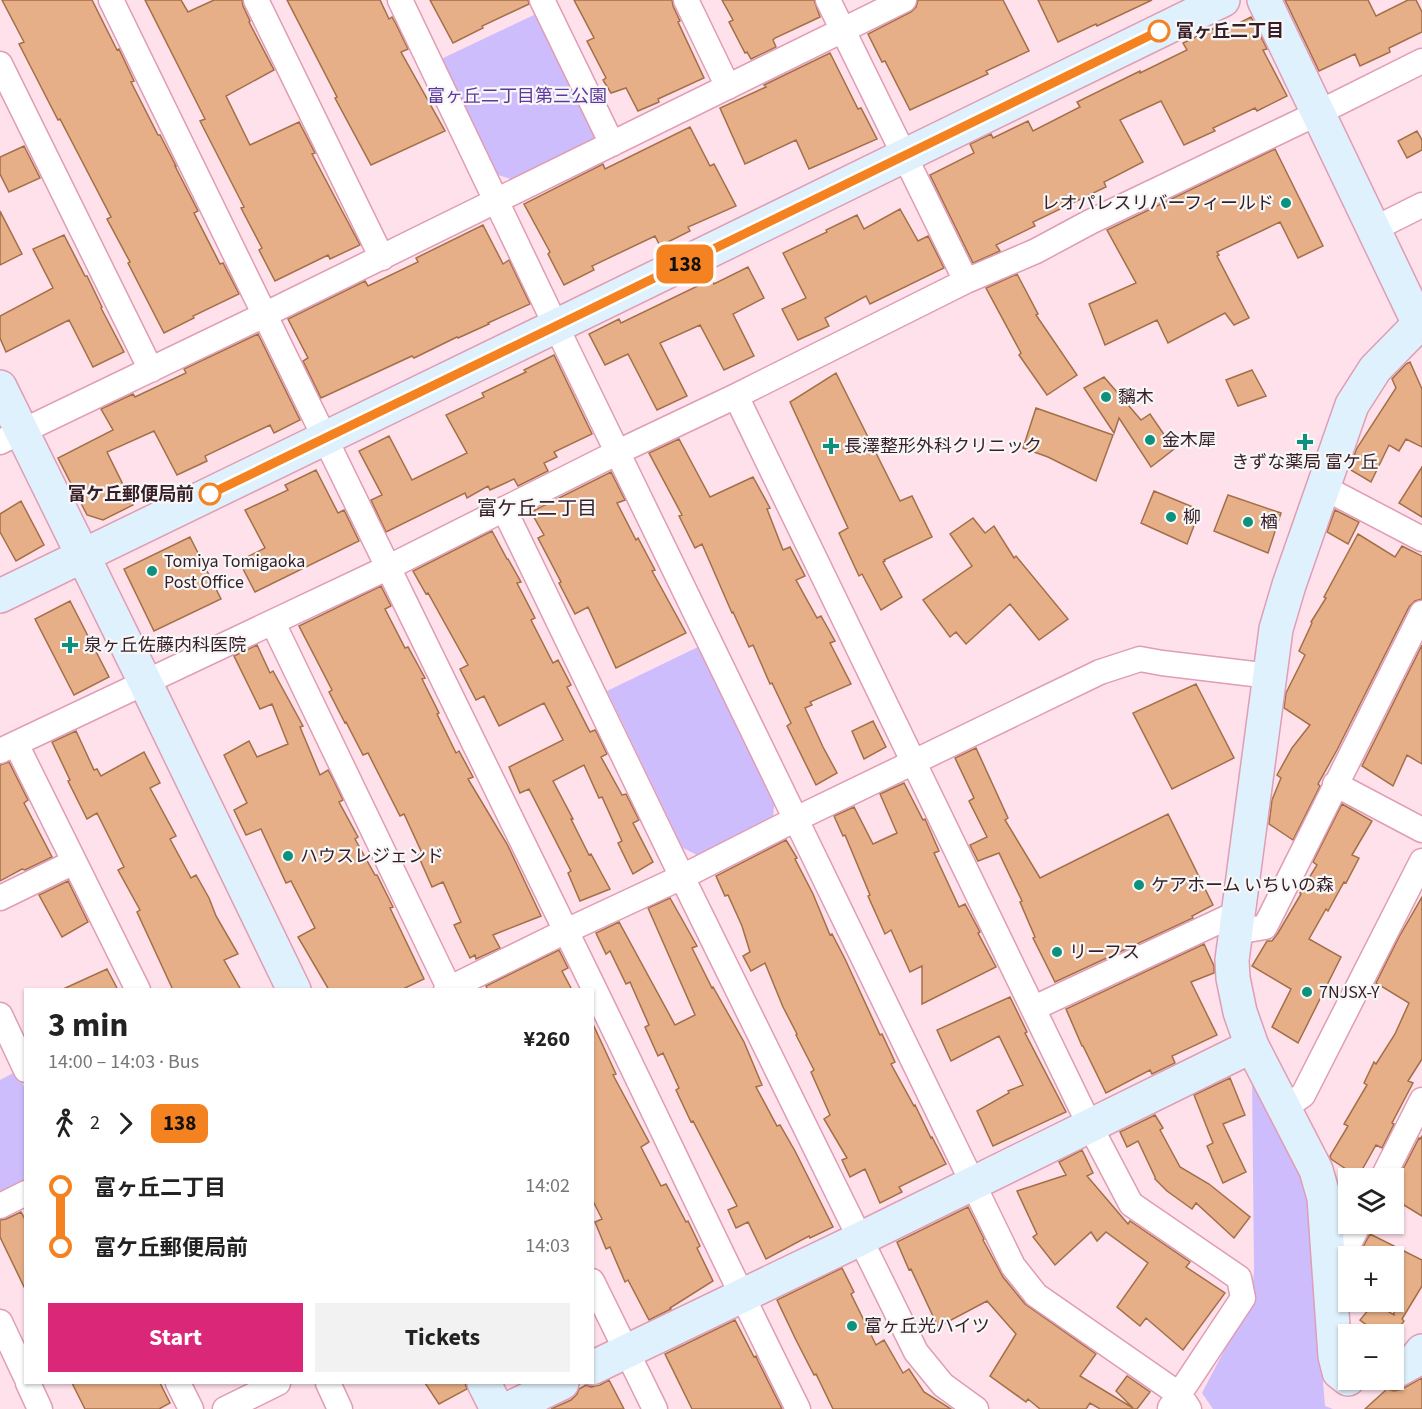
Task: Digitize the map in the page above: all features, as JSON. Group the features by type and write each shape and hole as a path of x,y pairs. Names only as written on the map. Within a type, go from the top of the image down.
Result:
{"street":[{"path":"111,0 593,988"},
{"path":"256,0 382,258"},
{"path":"400,0 1013,1266 1036,1295 1179,1404 1243,1298 1239,1278 1131,1204 1090,1126 736,396"},
{"path":"542,0 612,144"},
{"path":"686,0 728,87"},
{"path":"828,0 966,281"},
{"path":"11,437 382,258 904,0"},
{"path":"0,596 1223,0"},
{"path":"1264,0 1421,323 1375,369 1352,405 1289,585 1276,630 1232,960 1240,1012 1252,1046 1316,1170 1324,1198 1335,1356 1338,1368"},
{"path":"137,988 74,862 8,748 387,568 966,281 1036,250 1422,61"},
{"path":"0,64 151,370"},
{"path":"1374,229 1422,205"},
{"path":"0,387 11,437 83,555 293,988"},
{"path":"1323,487 1422,539"},
{"path":"504,509 916,1352 943,1385 976,1409"},
{"path":"1034,1008 1238,922 1265,927 1422,613"},
{"path":"273,623 447,988"},
{"path":"452,988 1100,672 1140,659 1270,676"},
{"path":"1335,784 1422,830"},
{"path":"1284,1108 1303,1095 1422,861"},
{"path":"0,898 74,862"},
{"path":"594,989 798,1409"},
{"path":"0,1015 24,1066"},
{"path":"594,1367 1252,1046"},
{"path":"1389,1168 1416,1128 1422,1101"},
{"path":"0,1206 24,1194"},
{"path":"1331,1279 1354,1234"},
{"path":"594,1285 655,1409"},
{"path":"0,1322 24,1373"},
{"path":"1404,1366 1414,1361 1422,1351"},
{"path":"28,1384 40,1409"},
{"path":"178,1384 190,1409"},
{"path":"225,1409 276,1384"},
{"path":"328,1384 340,1409"},
{"path":"484,1384 497,1409"},
{"path":"508,1409 560,1384"}],"green space":[{"name":"富ヶ丘二丁目第三公園","path":"538,13 596,137 514,180 495,174 439,60"},
{"path":"700,646 775,798 773,817 697,855 683,848 607,691"},
{"path":"17,1071 24,1087 24,1183 0,1195 0,1080"},
{"path":"1252,1076 1308,1193 1325,1406 1333,1409 1213,1409 1202,1393 1252,1297 1254,1269"}],"building":[{"path":"2,0 92,0 117,50 119,49 134,81 131,82 198,211 194,213 220,264 223,263 239,294 164,333 107,219 111,217 19,44 24,42"},
{"path":"145,0 181,0 188,12 214,0 242,0 249,22 274,70 226,96 250,145 299,122 315,153 312,154 360,245 330,259 328,255 275,281 259,250 262,248 241,208 244,207 200,121 205,119"},
{"path":"287,0 380,0 389,19 392,17 396,24 408,49 401,52 445,131 371,165"},
{"path":"430,0 528,0 529,4 482,26 483,28 453,43"},
{"path":"574,0 672,0 680,21 678,22 704,78 638,111 626,88 611,93 603,80 606,78 587,41 594,38"},
{"path":"722,0 814,0 820,17 775,38 773,40 776,47 751,59 747,52 745,53 729,22 733,20"},
{"path":"918,0 1003,0 1029,51 986,71 988,74 910,110 885,61 882,62 868,34 911,12"},
{"path":"1038,0 1152,0 1058,42"},
{"path":"1285,0 1368,0 1376,16 1408,0 1416,0 1422,12 1422,32 1389,48 1390,52 1360,66 1355,54 1319,71"},
{"path":"1251,17 1267,49 1263,50 1287,96 1257,111 1255,108 1213,128 1215,131 1184,145 1161,101 1120,120 1143,162 1104,182 1106,187 1033,222 1035,226 996,245 1000,251 973,263 930,175 974,153 970,144 991,134 993,138 1028,121 1033,131 1080,107 1077,102 1187,50 1183,43 1214,28 1217,34"},
{"path":"830,53 858,109 861,108 877,139 809,169 796,140 745,164 720,108"},
{"path":"690,127 710,166 714,164 736,206 688,227 690,231 660,246 655,236 592,266 594,270 564,285 548,254 550,252 524,204 603,164 605,169"},
{"path":"1417,131 1422,140 1422,150 1407,158 1398,141"},
{"path":"24,146 40,178 9,192 0,174 0,157"},
{"path":"1275,149 1323,246 1298,258 1280,222 1217,252 1249,318 1234,325 1225,313 1168,343 1157,320 1105,345 1089,304 1136,283 1107,230"},
{"path":"900,209 918,241 928,236 944,268 870,304 866,296 825,318 829,326 798,340 782,309 806,298 783,253 857,215 864,229"},
{"path":"0,211 22,254 0,265"},
{"path":"483,225 503,264 509,260 530,304 321,398 303,361 308,358 288,319 365,281 368,286 418,262 416,258"},
{"path":"64,235 124,352 93,367 69,320 6,352 0,338 0,316 53,288 33,249"},
{"path":"748,267 764,298 733,314 754,356 724,370 700,325 660,343 687,396 657,410 628,354 605,365 589,334 619,319 621,323 712,279 714,284"},
{"path":"1017,274 1038,314 1036,315 1077,375 1047,395 1019,355 1021,353 986,288"},
{"path":"258,334 300,420 274,433 270,425 205,456 207,461 177,475 154,431 107,452 133,505 103,520 87,515 58,458 113,430 101,409 133,394 135,397 186,373 184,369"},
{"path":"554,355 592,434 554,452 557,457 544,463 548,471 518,486 514,479 490,490 488,486 467,498 465,493 386,532 371,500 382,495 359,451 389,436 412,480 467,453 446,415 484,397 482,393 526,372 524,370"},
{"path":"1410,362 1422,389 1422,447 1406,439 1399,451 1389,445 1371,482 1349,469 1357,448 1396,388 1392,379"},
{"path":"1252,370 1266,396 1238,406 1226,380"},
{"path":"836,373 900,501 912,496 932,537 884,560 902,597 881,610 862,574 859,576 839,533 848,528 790,402"},
{"path":"1104,377 1141,420 1150,414 1174,449 1151,467 1119,418 1114,433 1084,388"},
{"path":"1036,408 1113,435 1096,481 1048,457 1023,448"},
{"path":"679,439 710,497 753,477 770,508 767,509 783,550 790,547 805,576 796,580 817,618 821,616 835,641 830,643 851,684 810,702 812,705 805,708 837,773 816,785 787,726 791,723 753,645 749,647 702,544 695,548 679,516 682,515 649,453"},
{"path":"1422,467 1422,517 1399,503"},
{"path":"316,470 338,513 344,510 359,541 255,592 239,561 265,548 245,510 288,490 285,485"},
{"path":"611,472 625,500 617,503 655,570 652,571 686,633 616,668 588,607 575,614 538,538 544,535 531,512"},
{"name":"柳","path":"1154,491 1200,510 1187,544 1141,523"},
{"name":"楢","path":"1228,495 1281,513 1268,553 1214,531"},
{"path":"21,501 44,545 16,561 0,532 0,514"},
{"path":"1335,510 1359,522 1348,544 1327,532"},
{"path":"973,518 985,533 994,526 1014,558 1016,556 1068,619 1039,640 1010,604 966,644 956,632 950,637 923,600 972,566 950,534"},
{"path":"492,531 521,582 517,583 535,618 531,620 553,663 558,660 571,685 567,687 590,732 595,730 597,733 607,754 601,757 622,795 626,794 639,820 633,823 653,862 633,874 618,843 622,841 584,765 553,781 589,855 591,854 610,889 580,901 568,873 571,871 529,789 520,793 509,767 563,740 544,703 499,726 484,696 476,700 460,669 468,665 428,593 426,594 413,571"},
{"path":"1358,534 1395,557 1402,546 1422,556 1422,599 1415,601 1409,607 1318,784 1320,786 1293,840 1269,824 1272,800 1281,778 1277,775 1292,748 1310,725 1284,708 1286,693 1305,655 1299,651 1311,622 1326,598 1324,597"},
{"path":"190,537 221,599 154,631 124,569"},
{"path":"381,586 391,606 385,609 405,648 408,647 425,678 422,679 439,713 437,714 456,753 459,751 473,777 468,779 507,844 541,916 493,935 500,948 476,959 475,955 470,958 454,925 461,922 443,882 432,887 418,855 422,853 404,814 400,816 368,753 363,755 345,723 329,692 332,690 299,626"},
{"path":"70,601 109,677 74,695 35,619"},
{"path":"257,645 270,673 273,671 303,726 300,727 320,775 328,770 334,781 343,800 339,802 358,837 355,839 393,907 390,908 424,979 405,988 328,988 298,937 315,928 291,881 286,883 261,829 246,835 234,810 247,803 224,755 249,741 257,757 288,744 272,704 260,709 234,656"},
{"path":"1422,645 1422,764 1407,755 1393,786 1362,766"},
{"path":"1196,684 1234,758 1172,789 1133,713"},
{"path":"873,721 886,747 864,759 852,731"},
{"path":"76,731 94,770 97,769 101,776 144,752 160,783 150,788 176,836 170,839 191,878 196,875 238,954 224,960 240,988 172,988 137,912 140,910 118,870 124,867 97,813 87,819 52,742"},
{"path":"976,748 1008,818 1005,820 1040,878 1168,814 1213,905 1192,916 1193,918 1055,982 1033,938 1035,937 1020,902 1022,901 999,853 978,861 970,845 987,837 969,801 974,798 955,758"},
{"path":"9,762 28,800 24,803 52,857 0,881 0,765"},
{"path":"904,783 923,820 925,819 939,851 934,853 959,907 965,904 996,967 922,1004 922,966 910,972 891,930 885,934 845,835 843,836 834,816 854,807 873,844 897,833 880,794"},
{"path":"1342,804 1372,821 1352,855 1359,858 1346,883 1344,882 1328,911 1326,909 1309,939 1341,957 1298,1043 1272,1027 1291,989 1252,966 1267,941 1272,941 1278,933 1301,894 1317,865 1313,862"},
{"path":"786,840 797,858 795,859 830,935 832,934 845,959 880,1035 882,1034 895,1062 891,1064 946,1164 899,1187 902,1192 880,1203 865,1169 850,1177 842,1160 847,1158 824,1119 830,1115 811,1072 814,1070 783,1007 765,963 751,971 743,956 750,952 742,926 728,895 725,896 716,876"},
{"path":"68,881 88,922 62,937 39,895"},
{"path":"1422,897 1422,1059 1408,1081 1413,1083 1382,1148 1376,1145 1363,1168 1344,1168 1330,1156 1348,1126 1344,1124 1367,1085 1364,1083 1374,1062 1376,1064 1395,1034 1409,1003 1376,983"},
{"path":"670,898 697,946 692,948 712,988 744,1042 762,1085 756,1087 777,1126 780,1125 795,1151 833,1227 810,1238 809,1236 766,1259 748,1222 736,1228 728,1210 737,1206 693,1121 691,1122 676,1090 679,1088 663,1053 658,1056 645,1027 649,1025 630,982 626,984 610,951 606,954 596,933 619,922 675,1025 695,1015 648,908"},
{"path":"1204,944 1214,966 1214,973 1191,982 1217,1035 1172,1056 1175,1063 1152,1074 1150,1070 1106,1093 1066,1009"},
{"path":"559,950 568,968 562,971 571,988 487,988 486,986"},
{"path":"107,969 117,988 65,988"},
{"path":"1010,997 1027,1032 1025,1033 1066,1112 993,1146 977,1111 1009,1093 1008,1091 1023,1085 999,1036 951,1061 937,1030"},
{"path":"594,1026 616,1074 613,1075 649,1142 641,1147 661,1186 666,1184 686,1222 688,1221 700,1246 697,1248 713,1281 671,1309 649,1320 628,1280 625,1282 610,1247 606,1249 595,1222 602,1219 594,1203"},
{"path":"1230,1078 1245,1115 1223,1124 1246,1172 1223,1183 1207,1146 1213,1143 1194,1095"},
{"path":"1155,1115 1163,1128 1160,1130 1180,1167 1209,1184 1250,1217 1234,1238 1196,1203 1192,1209 1155,1179 1138,1141 1127,1147 1120,1132"},
{"path":"1422,1136 1422,1216 1404,1205 1404,1168"},
{"path":"1082,1150 1093,1173 1087,1176 1128,1224 1130,1221 1190,1262 1186,1267 1225,1293 1183,1350 1146,1318 1140,1326 1117,1307 1148,1263 1106,1232 1097,1241 1091,1232 1055,1265 1033,1237 1037,1234 1017,1191 1066,1175 1059,1162"},
{"path":"968,1207 1003,1277 1025,1304 1096,1354 1080,1376 1133,1408 1116,1391 1127,1376 1150,1392 1137,1409 1100,1409 1090,1403 1086,1409 1040,1409 1028,1399 1026,1402 990,1376 1016,1334 987,1301 938,1327 897,1242"},
{"path":"21,1212 24,1217 24,1287 0,1237 0,1220"},
{"path":"1370,1234 1394,1246 1364,1246"},
{"path":"1404,1251 1422,1260 1422,1286 1402,1319 1404,1321 1402,1324 1365,1324 1360,1320 1367,1312 1389,1312 1394,1315 1394,1312 1404,1312"},
{"path":"842,1268 854,1292 851,1294 876,1345 884,1340 903,1373 909,1369 924,1392 951,1409 833,1409 777,1300"},
{"path":"735,1320 782,1409 692,1409 665,1354"},
{"path":"1422,1378 1422,1409 1365,1409 1386,1390 1404,1390"},
{"path":"609,1380 624,1409 551,1409 571,1400 579,1389 586,1385 591,1387"},
{"path":"72,1384 160,1384 170,1403 159,1409 85,1409"},
{"path":"426,1384 465,1384 467,1389 439,1404"}],"bus line":[{"name":"138","path":"210,494 1159,31"}],"place":[{"name":"富ヶ丘二丁目","path":"1159,31"},
{"name":"レオパレスリバーフィールド","path":"1286,203"},
{"name":"黐木","path":"1106,397"},
{"name":"金木犀","path":"1150,440"},
{"name":"きずな薬局 富ケ丘","path":"1305,442"},
{"name":"長澤整形外科クリニック","path":"831,446"},
{"name":"富ケ丘郵便局前","path":"210,494"},
{"name":"柳","path":"1171,517"},
{"name":"楢","path":"1248,522"},
{"name":"Tomiya Tomigaoka Post Office","path":"152,571"},
{"name":"泉ヶ丘佐藤内科医院","path":"70,645"},
{"name":"ハウスレジェンド","path":"288,856"},
{"name":"ケアホーム いちいの森","path":"1139,885"},
{"name":"リーフス","path":"1057,952"},
{"name":"7NJSX-Y","path":"1307,992"},
{"name":"富ヶ丘光ハイツ","path":"852,1326"}],"district":[{"name":"富ケ丘二丁目","path":"537,508"}]}
